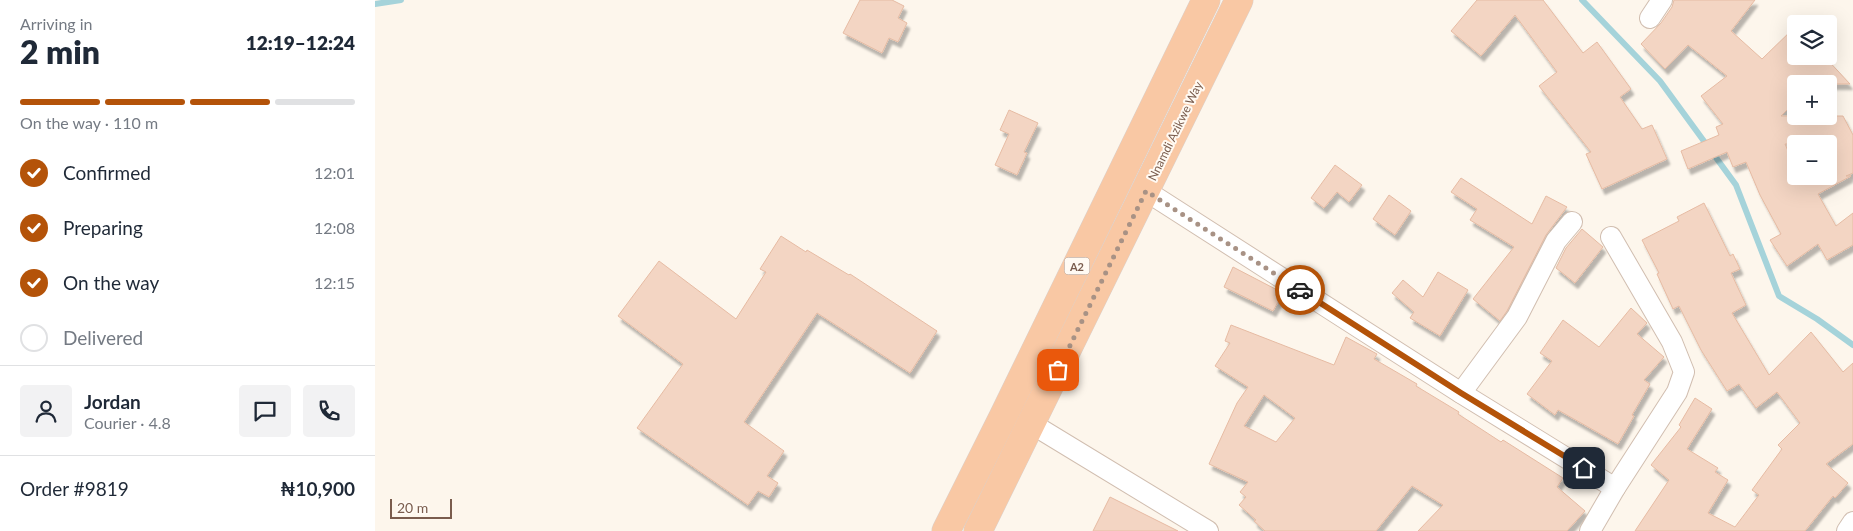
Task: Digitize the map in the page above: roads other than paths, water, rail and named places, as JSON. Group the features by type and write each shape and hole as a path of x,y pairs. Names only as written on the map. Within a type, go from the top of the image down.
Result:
{"highway":[{"name":"A2","path":"946,531 1206,0"},
{"name":"Nnamdi Azikwe Way","path":"978,531 1239,0"}],"street":[{"path":"1649,18 1662,0"},
{"path":"1146,191 1461,393 1615,488"},
{"path":"1461,393 1517,317 1557,241 1572,222"},
{"path":"1590,531 1615,488 1677,392 1684,372 1672,342 1611,237"},
{"path":"1032,424 1208,531"},
{"path":"1847,531 1853,522"}],"waterway":[{"path":"375,4 401,0"},
{"path":"1582,0 1660,81 1736,185 1779,296 1817,319 1853,345"}]}
